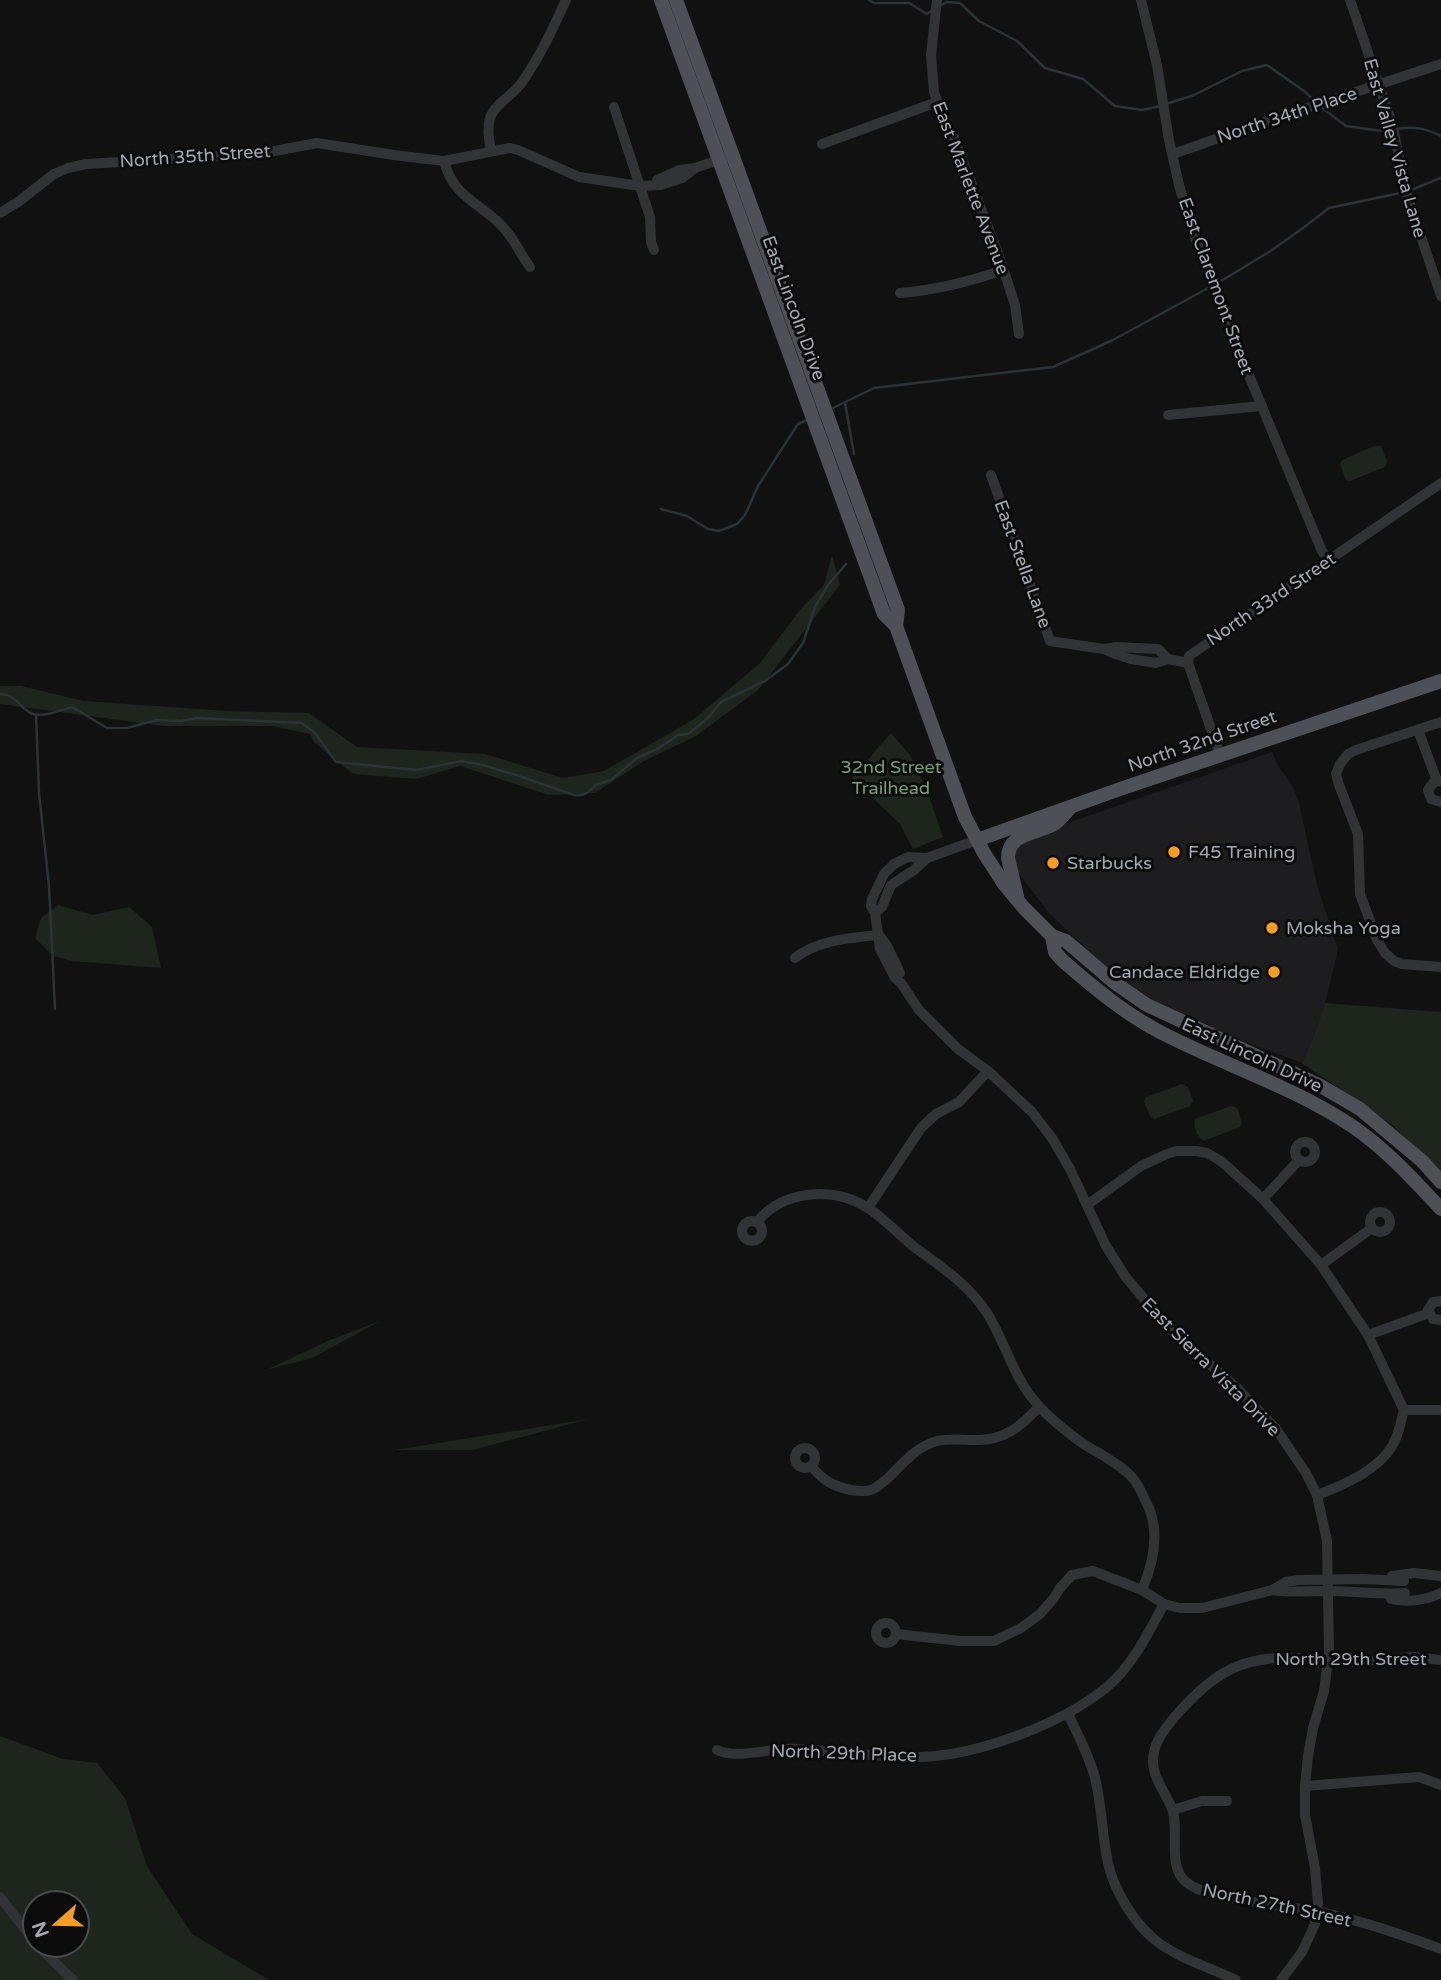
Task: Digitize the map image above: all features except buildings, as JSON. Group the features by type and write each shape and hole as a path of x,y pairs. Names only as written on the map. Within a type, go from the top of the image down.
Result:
{"main road":[{"name":"East Lincoln Drive","path":"661,0 726,158"},
{"name":"East Lincoln Drive","path":"676,0 726,158 816,406 898,610 896,626 953,786 976,840 998,874 1018,901 1052,936 1066,941 1115,983 1147,1005 1319,1085 1360,1109 1422,1161 1441,1182"},
{"name":"North 32nd Street","path":"976,840 1441,681"},
{"path":"1018,901 1008,858 1012,844 1023,836 1054,825 1072,806"},
{"name":"East Lincoln Drive","path":"1052,936 1055,953 1062,960 1139,1021 1331,1113 1390,1154 1441,1209"}],"street":[{"path":"491,151 488,127 491,115 520,85 566,0"},
{"name":"East Claremont Street","path":"1141,0 1157,65 1179,185 1195,238 1212,285 1328,561"},
{"name":"East Valley Vista Lane","path":"1350,0 1392,123 1407,195 1441,296"},
{"name":"East Marlette Avenue","path":"936,6 931,71 937,102 954,138 1003,270 1015,305 1019,334"},
{"name":"North 34th Place","path":"1173,154 1441,64"},
{"path":"821,144 937,102"},
{"path":"614,107 650,217 654,250"},
{"name":"North 35th Street","path":"0,213 54,174 86,164 264,153 317,143 444,161 510,148 579,177 640,186 652,184 680,170 726,158"},
{"path":"444,161 447,176 473,203 500,223 530,267"},
{"path":"900,293 951,286 1003,270"},
{"path":"1168,415 1262,406"},
{"name":"East Stella Lane","path":"991,475 1050,641 1104,649 1158,649 1168,659 1188,663"},
{"name":"North 33rd Street","path":"1188,663 1189,656 1195,651 1441,483"},
{"path":"1188,663 1220,755"},
{"path":"1441,722 1348,754 1339,764 1336,774 1358,835 1360,894 1377,940 1394,961 1441,967"},
{"path":"1418,730 1439,781 1429,786 1428,793 1433,801 1441,802"},
{"name":"East Sierra Vista Drive","path":"976,840 927,858 914,870 883,889 882,907 875,913 878,934 887,946 900,974 901,983 919,1010 958,1049 988,1071 1032,1112 1052,1138 1070,1169 1107,1246 1125,1276 1169,1329 1237,1388 1276,1429 1306,1473 1317,1495 1327,1541 1329,1662 1313,1728 1305,1786 1306,1824 1315,1868 1318,1903 1315,1924 1303,1952 1281,1980"},
{"path":"795,958 807,950 830,942 878,934"},
{"path":"868,1208 920,1128 936,1114 959,1102 988,1071"},
{"path":"1087,1205 1154,1159 1177,1151 1207,1153 1221,1161 1263,1199 1321,1265 1368,1335 1404,1410 1394,1443 1378,1463 1352,1480 1317,1495"},
{"path":"1263,1199 1299,1160"},
{"path":"757,1222 780,1203 794,1197 816,1194 846,1198 868,1208 970,1290 988,1314 1020,1382 1039,1407 1079,1441 1132,1476 1155,1526 1150,1571 1142,1590"},
{"path":"1321,1265 1372,1228"},
{"path":"1441,1301 1430,1304 1429,1313 1433,1318 1441,1320"},
{"path":"1368,1335 1429,1313"},
{"path":"811,1466 821,1478 836,1487 873,1489 912,1453 923,1447 944,1440 977,1440 1011,1433 1039,1407"},
{"path":"1404,1410 1441,1410"},
{"path":"896,1634 994,1642 1040,1614 1072,1575 1093,1571 1142,1590 1164,1604 1180,1608 1202,1608 1272,1590 1287,1592 1406,1573 1441,1576"},
{"path":"1375,1580 1410,1581 1441,1576"},
{"path":"1329,1585 1395,1601 1430,1598 1441,1592"},
{"path":"1375,1594 1441,1592"},
{"name":"North 29th Place","path":"717,1751 741,1754 780,1748 920,1757 987,1746 1068,1714 1108,1686 1130,1661 1164,1604"},
{"name":"North 29th Street","path":"1173,1810 1155,1774 1152,1759 1156,1743 1169,1724 1211,1680 1230,1668 1272,1657 1329,1662 1413,1657 1441,1660"},
{"path":"1068,1714 1085,1747 1095,1779 1111,1874 1130,1910 1153,1938 1172,1952 1236,1980"},
{"path":"1305,1786 1419,1777 1441,1785"},
{"path":"1173,1810 1202,1801 1227,1801"},
{"name":"North 27th Street","path":"1173,1810 1175,1853 1180,1874 1185,1882 1209,1894 1317,1911 1441,1949"},
{"path":"0,1897 21,1924"},
{"path":"51,1959 73,1980"}],"shaded area":[{"path":"1272,752 1298,799 1317,885 1338,950 1325,1003 1302,1063 1193,1022 1123,980 1049,913 1014,867 1011,855 1022,839"}],"green space":[{"path":"1374,446 1381,446 1387,461 1385,467 1350,481 1346,480 1340,464 1342,460"},
{"path":"832,555 840,585 758,690 696,736 644,761 595,793 549,795 460,766 417,779 353,774 314,742 310,734 273,726 163,726 0,704 0,686 21,686 84,701 228,711 309,713 357,747 485,754 563,778 604,771 694,719 760,663 799,611 824,585"},
{"name":"32nd Street Trailhead","path":"891,733 910,755 926,787 943,837 913,849 900,824 852,778"},
{"path":"58,905 93,915 129,907 152,927 161,968 72,961 53,956 35,938 41,918"},
{"path":"1325,1003 1441,1012 1441,1173 1392,1125 1302,1063"},
{"path":"1182,1084 1188,1087 1193,1101 1190,1106 1154,1119 1150,1116 1144,1102 1146,1097"},
{"path":"1231,1106 1237,1108 1242,1123 1240,1127 1204,1141 1196,1131 1195,1119"},
{"path":"380,1321 312,1358 266,1370 330,1340"},
{"path":"589,1419 473,1450 395,1450"},
{"path":"0,1736 63,1759 97,1763 125,1798 147,1866 192,1934 269,1980 0,1980"}],"waterway":[{"path":"869,0 874,3 909,3 927,14 931,11"},
{"path":"940,6 947,2 960,3 979,21 1017,41 1045,68 1083,79 1115,106 1142,110 1160,106"},
{"path":"1166,104 1194,95 1242,71 1267,65 1315,101"},
{"path":"1322,108 1346,126 1389,130"},
{"path":"1396,129 1419,128 1441,136"},
{"path":"1411,190 1441,178"},
{"path":"1216,284 1269,252 1329,208 1405,192"},
{"path":"829,410 874,388 1053,367 1113,340 1210,287"},
{"path":"845,403 854,454"},
{"path":"661,509 687,516 708,529 719,531 737,524 745,515 758,486 798,424 807,420"},
{"path":"0,694 10,696 24,709 38,715 72,707 107,728 127,728 157,720 181,721 197,718 302,723 315,733 336,762 416,770 462,761 581,795 595,785 611,780 637,758 678,735 688,734 708,718 721,702 765,681 788,664 803,643 815,607 828,585 846,564"},
{"path":"36,715 55,1009"}],"place":[{"name":"F45 Training","path":"1174,852"},
{"name":"Starbucks","path":"1053,863"},
{"name":"Moksha Yoga","path":"1272,928"},
{"name":"Candace Eldridge","path":"1274,972"}]}
